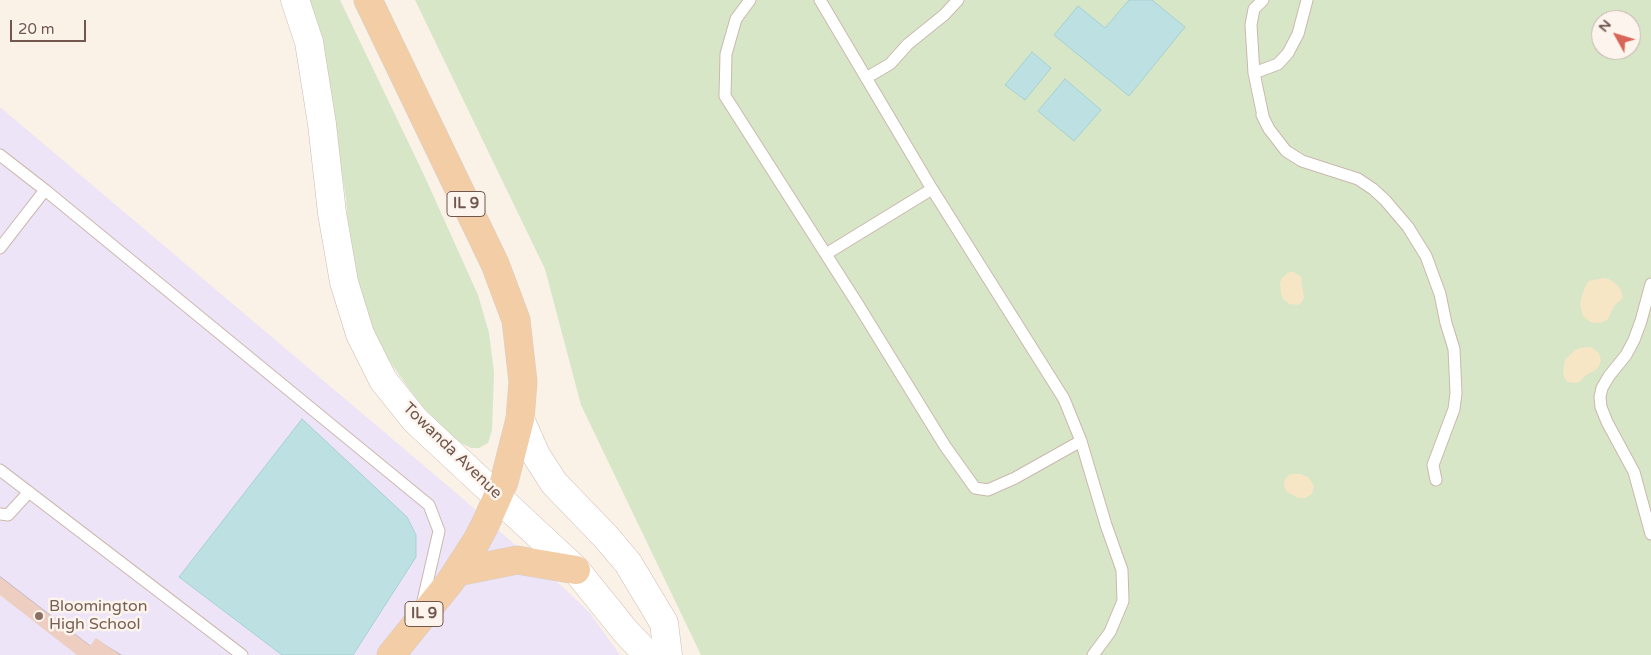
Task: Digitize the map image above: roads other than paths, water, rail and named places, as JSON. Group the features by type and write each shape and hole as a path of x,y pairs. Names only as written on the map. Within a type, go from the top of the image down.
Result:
{"main road":[{"name":"Towanda Avenue","path":"295,0 309,42 322,124 332,213 344,282 360,334 383,380 415,420 576,570 626,632 648,655"},
{"name":"IL 9","path":"368,0 495,264 516,320 523,382 520,419 504,482 476,542 457,572 391,655"},
{"path":"520,419 536,455 554,483 606,537 628,563 664,623 668,655"},
{"path":"457,572 517,560 576,570"}],"lane":[{"path":"750,0 736,19 726,54 725,96 945,446 975,488 988,490 1015,478 1081,441"},
{"path":"820,0 932,189 1064,399 1081,441 1106,525 1122,570 1123,601 1110,632 1093,655"},
{"path":"866,78 890,64 946,5 958,0"},
{"path":"1263,0 1254,9 1251,24 1254,73 1262,115 1269,129 1286,151 1302,161 1358,179 1385,200 1408,228 1426,256 1440,294 1454,350 1456,384 1454,409 1433,466 1436,480"},
{"path":"1254,73 1278,64 1288,53 1298,34 1307,0"},
{"path":"0,155 429,505 439,531 418,621"},
{"path":"826,254 932,189"},
{"path":"0,248 45,190"},
{"path":"1651,284 1634,340 1626,355 1606,382 1600,397 1601,407 1607,422 1634,472 1651,534"},
{"path":"0,470 242,655"},
{"path":"0,514 8,515 29,492"}],"water":[{"path":"1129,0 1152,0 1185,27 1129,96 1054,35 1078,6 1105,28"},
{"path":"1032,52 1051,68 1025,100 1005,85"},
{"path":"1065,79 1101,110 1074,141 1038,111"},
{"path":"302,419 407,517 416,535 416,557 353,655 282,655 179,577"}],"place":[{"name":"Bloomington High School","path":"39,616"}]}
